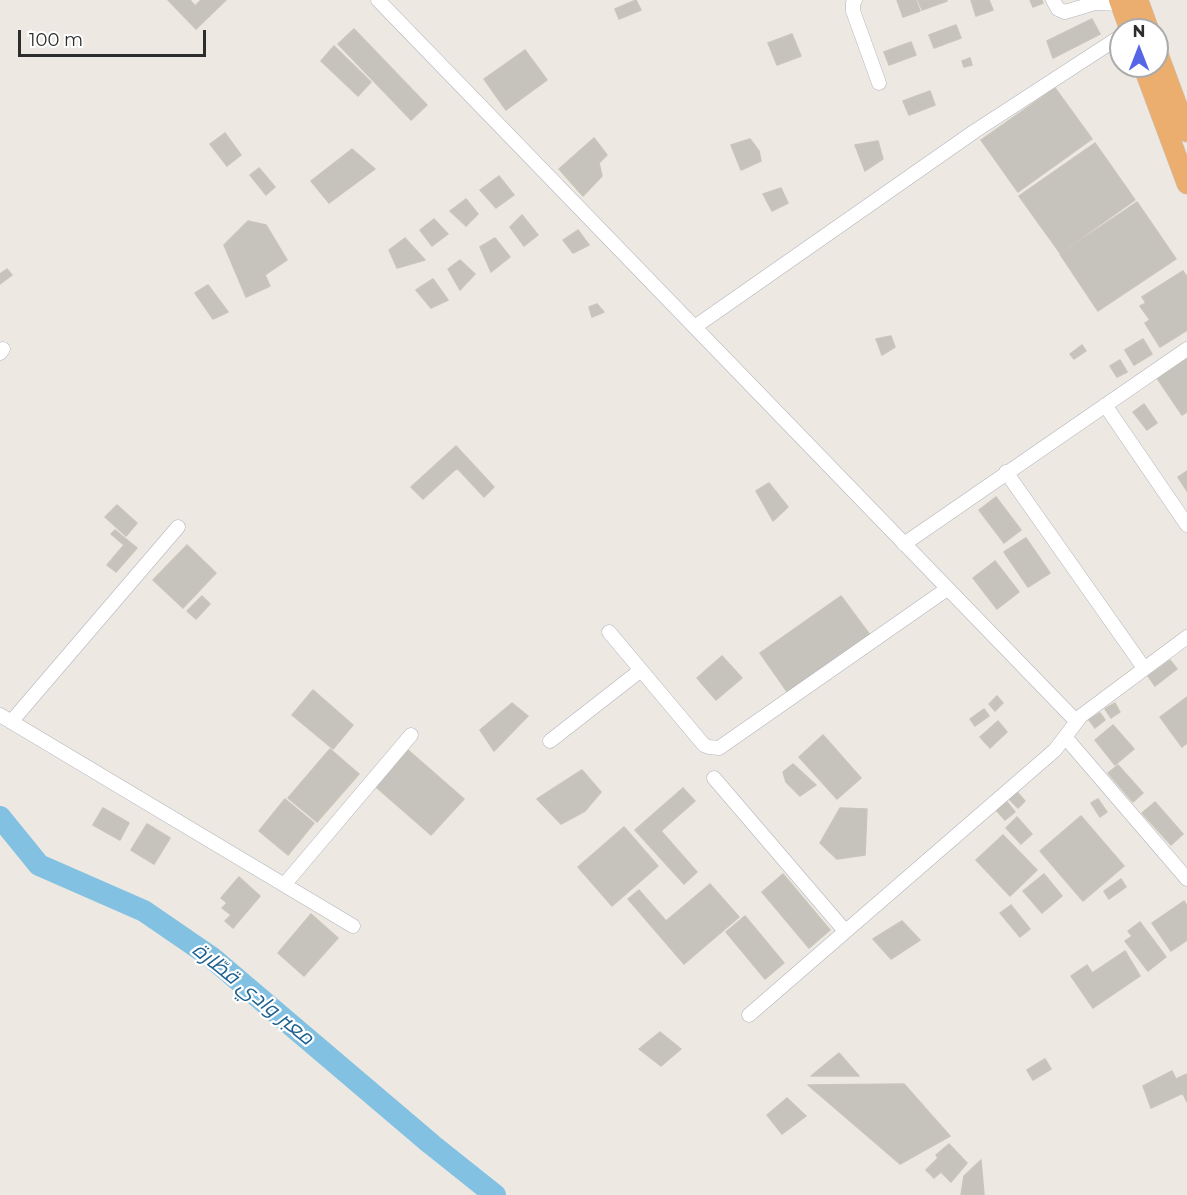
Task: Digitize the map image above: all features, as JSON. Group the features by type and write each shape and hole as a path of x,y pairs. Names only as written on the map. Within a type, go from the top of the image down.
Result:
{"highway":[{"path":"1126,1 1128,18"},
{"path":"1126,1 1139,18"},
{"path":"1147,78 1187,184"},
{"path":"1167,78 1187,132"}],"street":[{"path":"378,0 1076,721"},
{"path":"855,0 853,10 879,83"},
{"path":"1053,0 1058,9 1065,12 1080,4 1126,1"},
{"path":"696,326 946,150 1109,44"},
{"path":"904,544 1187,350"},
{"path":"1105,405 1187,525"},
{"path":"1006,472 1144,669"},
{"path":"178,526 6,719 353,926"},
{"path":"609,632 704,745 719,748 947,589"},
{"path":"749,1015 1055,750 1066,738 1076,721 1187,637"},
{"path":"550,741 641,670"},
{"path":"284,885 411,735"},
{"path":"1066,738 1187,879"},
{"path":"714,778 845,931"}],"building":[{"path":"168,0 190,0 195,6 201,0 226,0 196,29"},
{"path":"636,0 641,10 619,19 615,9"},
{"path":"897,0 916,0 920,11 903,17"},
{"path":"918,0 947,0 947,1 922,10"},
{"path":"971,0 989,0 993,10 976,16"},
{"path":"1030,0 1042,0 1043,3 1033,7"},
{"path":"1092,19 1100,34 1053,58 1047,41"},
{"path":"956,25 961,38 934,48 929,35"},
{"path":"354,29 427,105 411,120 338,44"},
{"path":"792,34 801,56 777,65 768,43"},
{"path":"911,42 916,55 889,65 884,52"},
{"path":"334,46 371,82 358,96 321,61"},
{"path":"525,50 547,80 506,110 484,79"},
{"path":"970,58 972,65 964,67 962,61"},
{"path":"1055,88 1092,139 1018,192 981,140"},
{"path":"930,91 935,105 909,115 903,101"},
{"path":"225,133 241,155 227,166 210,144"},
{"path":"594,138 607,155 599,163 602,176 583,196 559,169"},
{"path":"750,139 759,151 761,161 741,170 731,145"},
{"path":"878,141 883,159 865,171 855,145"},
{"path":"1095,143 1135,200 1060,253 1019,196"},
{"path":"352,149 375,169 329,203 311,181"},
{"path":"259,168 275,187 266,195 250,175"},
{"path":"499,176 514,195 496,208 480,190"},
{"path":"781,188 788,203 772,211 763,194"},
{"path":"466,199 478,214 466,226 450,211"},
{"path":"1137,202 1176,259 1098,311 1060,254"},
{"path":"522,215 538,235 524,246 510,227"},
{"path":"434,219 448,234 432,246 420,230"},
{"path":"248,221 266,225 287,260 265,275 270,286 246,297 224,245"},
{"path":"578,230 589,245 573,253 563,240"},
{"path":"405,238 425,260 397,268 389,250"},
{"path":"495,238 510,257 491,272 480,247"},
{"path":"460,260 475,274 460,290 448,269"},
{"path":"7,269 12,275 0,284 0,274"},
{"path":"1183,271 1187,277 1187,330 1160,347 1145,323 1150,320 1140,306 1146,303 1142,297"},
{"path":"433,279 448,300 431,308 416,290"},
{"path":"208,285 228,312 213,319 195,293"},
{"path":"597,304 604,312 592,317 589,307"},
{"path":"891,336 895,347 882,355 876,339"},
{"path":"1143,339 1152,354 1134,365 1125,350"},
{"path":"1082,345 1086,351 1074,359 1070,354"},
{"path":"1187,359 1187,412 1182,415 1157,378"},
{"path":"1120,360 1127,372 1117,377 1110,366"},
{"path":"1144,404 1157,423 1147,430 1133,412"},
{"path":"456,446 494,487 484,497 457,468 423,499 411,487"},
{"path":"1187,471 1187,491 1178,477"},
{"path":"769,483 788,507 773,521 756,491"},
{"path":"996,497 1021,530 1004,543 979,510"},
{"path":"117,505 137,523 126,536 105,517"},
{"path":"115,530 137,548 116,572 107,565 124,545 111,534"},
{"path":"1026,538 1050,573 1028,587 1004,552"},
{"path":"187,545 216,573 183,608 153,580"},
{"path":"995,561 1019,592 997,609 973,578"},
{"path":"202,596 210,604 196,619 187,611"},
{"path":"841,596 870,635 788,693 760,653"},
{"path":"722,656 742,678 716,700 697,678"},
{"path":"1170,660 1177,669 1155,686 1148,676"},
{"path":"313,690 353,725 333,749 292,715"},
{"path":"997,696 1003,703 995,711 989,704"},
{"path":"1187,697 1187,743 1182,747 1160,717"},
{"path":"512,703 528,716 494,751 480,730"},
{"path":"1115,703 1120,712 1111,718 1105,709"},
{"path":"984,709 989,716 975,726 970,719"},
{"path":"1100,713 1105,720 1095,728 1089,720"},
{"path":"998,721 1007,732 990,748 980,737"},
{"path":"1113,725 1134,749 1115,765 1095,740"},
{"path":"823,735 861,778 837,799 799,757"},
{"path":"330,749 359,774 317,822 288,798"},
{"path":"408,750 464,799 431,835 376,787"},
{"path":"793,764 816,785 800,796 786,782 783,772"},
{"path":"1118,765 1143,793 1133,802 1108,773"},
{"path":"582,770 601,792 585,811 561,824 537,799"},
{"path":"683,788 695,801 661,831 697,872 684,884 635,830"},
{"path":"1017,792 1025,801 1018,808 1009,799"},
{"path":"285,799 314,823 288,855 259,831"},
{"path":"1098,799 1107,812 1100,817 1091,803"},
{"path":"1007,802 1015,812 1005,820 996,810"},
{"path":"1155,802 1183,834 1171,845 1142,813"},
{"path":"103,808 129,823 120,840 93,825"},
{"path":"840,808 867,809 865,855 837,859 820,843"},
{"path":"1081,816 1124,866 1083,901 1040,851"},
{"path":"1017,817 1032,834 1021,844 1006,828"},
{"path":"147,824 170,838 154,864 131,850"},
{"path":"624,827 658,866 612,906 578,867"},
{"path":"1003,835 1037,870 1010,896 976,860"},
{"path":"783,874 830,930 809,948 762,892"},
{"path":"1044,874 1062,896 1042,913 1023,891"},
{"path":"239,877 260,896 233,928 225,921 231,915 222,908 227,903 221,898"},
{"path":"1121,879 1126,887 1109,899 1104,891"},
{"path":"710,884 739,917 684,964 628,899 639,890 666,921"},
{"path":"1184,901 1187,906 1187,940 1171,951 1152,923"},
{"path":"1011,905 1030,929 1020,937 1000,913"},
{"path":"311,914 338,938 304,976 278,953"},
{"path":"745,916 784,963 765,979 726,932"},
{"path":"902,921 920,940 891,959 873,939"},
{"path":"1140,922 1166,957 1148,971 1125,941 1132,936 1128,931"},
{"path":"1125,951 1140,976 1093,1008 1071,976 1087,965 1092,973"},
{"path":"660,1032 681,1049 661,1066 639,1049"},
{"path":"839,1053 859,1076 811,1076"},
{"path":"1045,1059 1051,1069 1033,1080 1027,1070"},
{"path":"1172,1071 1183,1093 1151,1108 1143,1086"},
{"path":"1187,1074 1187,1102 1176,1079"},
{"path":"904,1084 950,1136 900,1164 808,1085"},
{"path":"787,1098 806,1116 782,1134 767,1115"},
{"path":"949,1144 967,1163 951,1182 941,1172 934,1178 926,1170 938,1158 936,1155"},
{"path":"981,1160 984,1195 961,1195 964,1176"}],"waterway":[{"name":"معبر وادي قطّارة","path":"0,817 39,865 144,911 211,957 431,1144 495,1195"}]}
